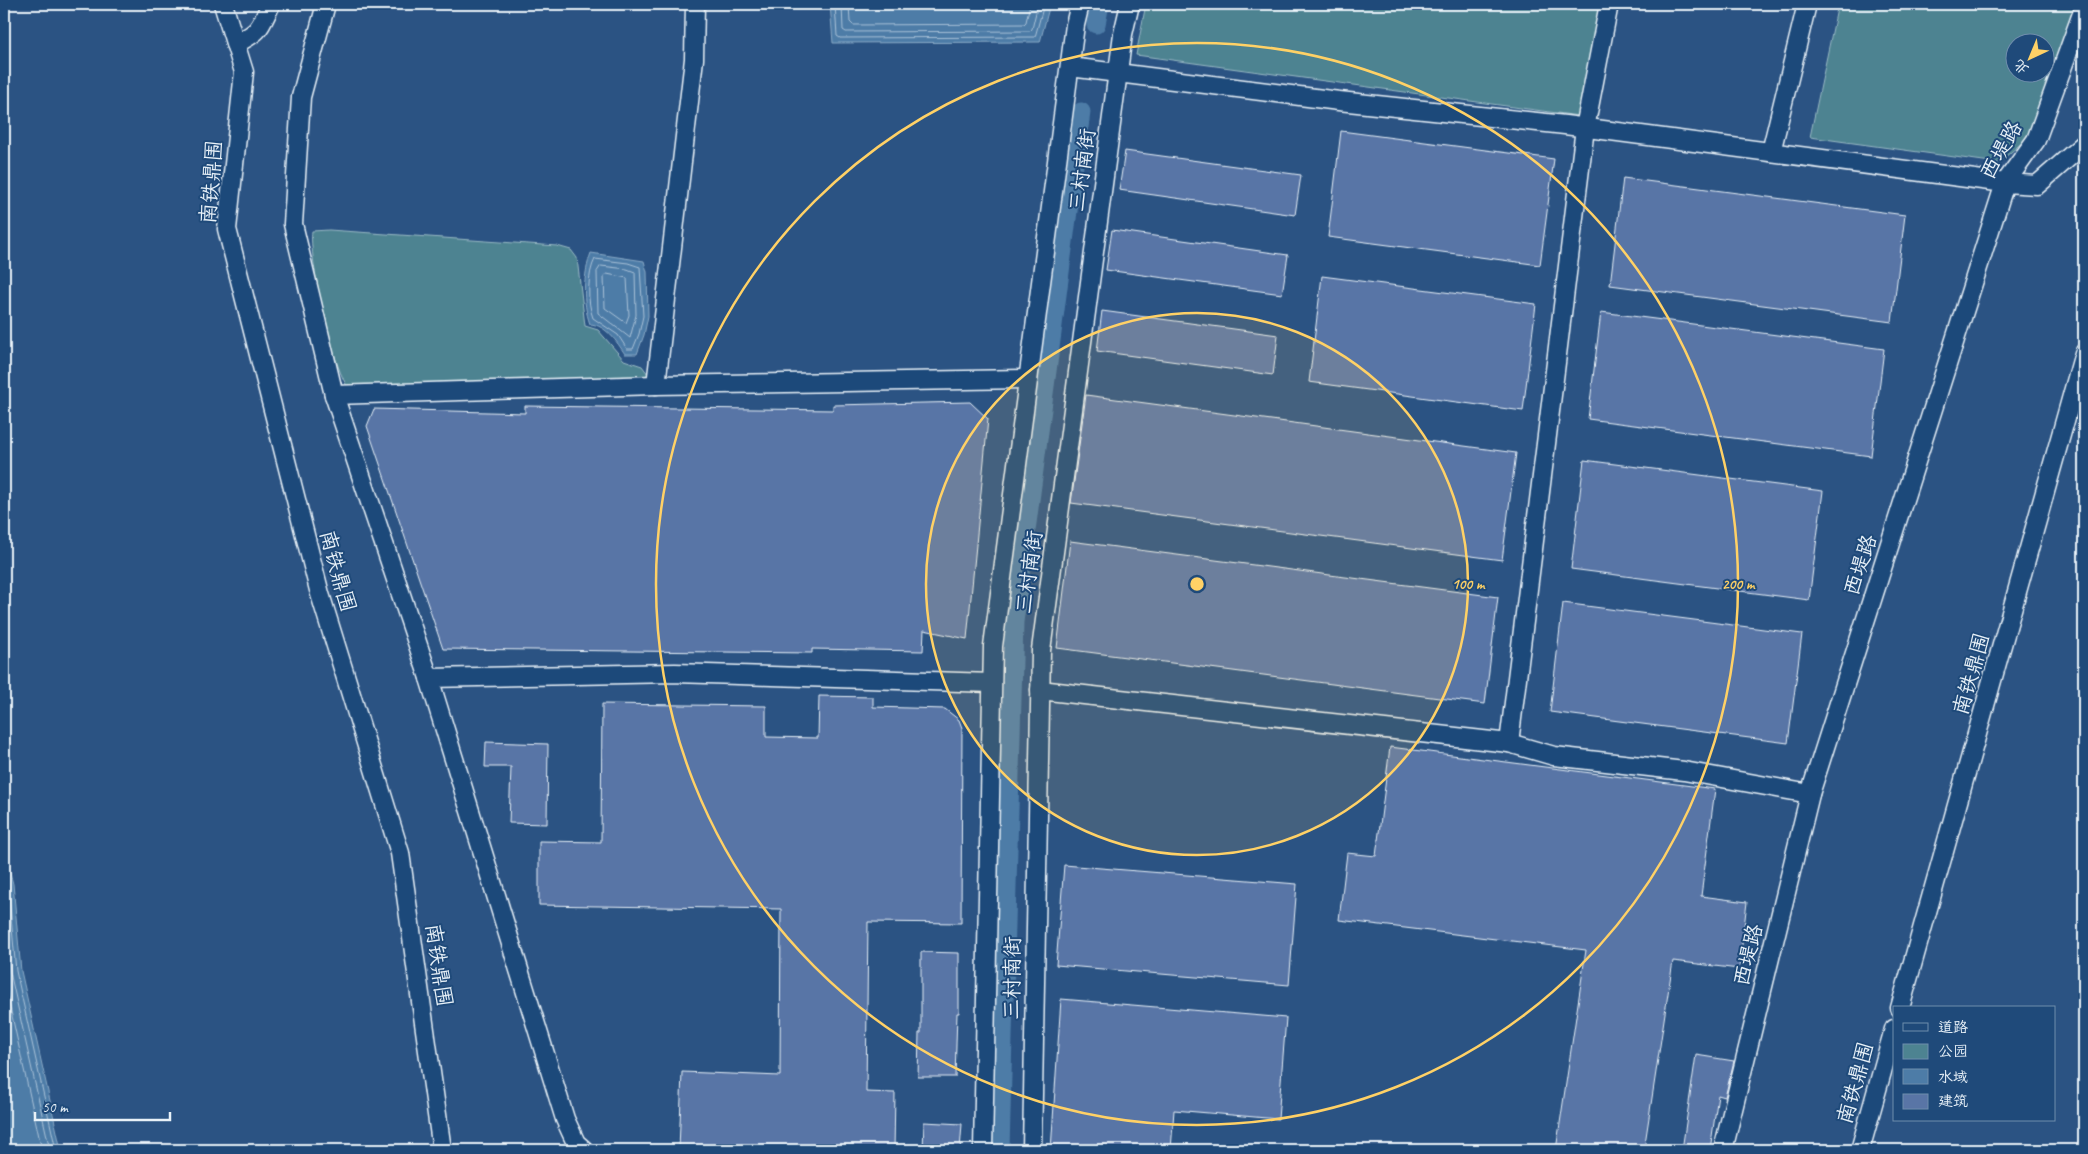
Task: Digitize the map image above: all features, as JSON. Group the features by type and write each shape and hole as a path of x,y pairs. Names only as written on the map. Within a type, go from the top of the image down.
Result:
{"street":[{"name":"南铁鼎围","path":"223,4 244,72 227,230 320,594 400,853 442,1150"},
{"path":"235,44 254,35 271,4"},
{"path":"326,4 301,97 292,224 334,395 429,678 565,1119 576,1143 584,1150"},
{"path":"656,385 694,59 695,4"},
{"name":"三村南街","path":"983,1150 993,646 1080,4"},
{"name":"三村南街","path":"1032,1150 1041,650 1118,74 1130,4"},
{"path":"1508,743 1586,128 1609,4"},
{"path":"1771,152 1807,4"},
{"name":"西堤路","path":"1723,1150 1810,794 2006,183 2036,140 2084,8"},
{"path":"1070,67 1586,128 2006,183 2037,185 2084,144"},
{"name":"南铁鼎围","path":"1901,1006 2084,353"},
{"path":"334,395 656,385 1028,379"},
{"path":"429,678 675,673 992,683"},
{"path":"1040,690 1508,743 1554,756 1684,771 1810,794"},
{"name":"南铁鼎围","path":"1860,1150 1893,1032"}],"green space":[{"path":"1146,4 1600,4 1579,116 1136,55"},
{"path":"1838,4 2077,4 2056,63 2056,32 2006,32 2006,82 2049,82 2030,136 1998,163 1810,137"},
{"path":"329,230 557,246 571,250 577,258 585,326 598,330 624,360 642,366 651,378 348,387 335,358 323,311 314,263 312,231"}],"water":[{"path":"830,4 1050,4 1040,42 833,43"},
{"path":"591,253 644,261 647,272 648,316 637,354 625,354 615,339 606,331 601,327 590,324 587,316 584,288 586,270"},
{"path":"4,849 13,884 21,971 61,1150 4,1150"}],"building":[{"path":"1341,131 1554,159 1540,265 1328,237"},
{"path":"1125,151 1301,175 1295,215 1119,190"},
{"path":"1623,178 1905,215 1892,322 1610,285"},
{"path":"1112,230 1288,255 1282,294 1106,270"},
{"path":"1322,276 1536,304 1523,411 1309,382"},
{"path":"1102,311 1278,335 1273,375 1097,351"},
{"path":"1601,312 1884,349 1871,456 1588,419"},
{"path":"1086,395 1516,453 1502,560 1071,503"},
{"path":"970,402 988,419 967,639 924,630 923,651 812,649 812,653 443,649 367,426 374,409 525,413 525,406 833,410 833,405"},
{"path":"1584,460 1823,491 1809,600 1571,569"},
{"path":"1070,541 1498,597 1485,704 1057,648"},
{"path":"1563,603 1802,634 1788,743 1550,712"},
{"path":"819,696 873,697 873,707 945,709 959,720 962,728 961,923 868,922 866,1092 895,1093 894,1150 679,1150 682,1072 780,1076 781,909 539,905 539,841 601,842 602,704 766,706 766,737 818,738"},
{"path":"486,742 548,744 547,824 509,823 511,767 485,767"},
{"path":"1390,747 1715,789 1701,896 1747,902 1739,969 1673,961 1644,1150 1556,1150 1586,950 1339,920 1347,853 1376,856"},
{"path":"1064,865 1297,884 1289,985 1056,965"},
{"path":"921,952 959,953 959,1013 957,1013 955,1077 918,1077 919,1033 921,1033"},
{"path":"1061,999 1286,1018 1278,1119 1174,1110 1171,1150 1051,1150"},
{"path":"1696,1055 1734,1061 1725,1097 1718,1095 1710,1150 1682,1150"},
{"path":"924,1122 962,1124 960,1150 923,1150"}],"waterway":[{"path":"1096,24 1100,4"},
{"path":"1000,1150 1014,622 1081,112"}]}
